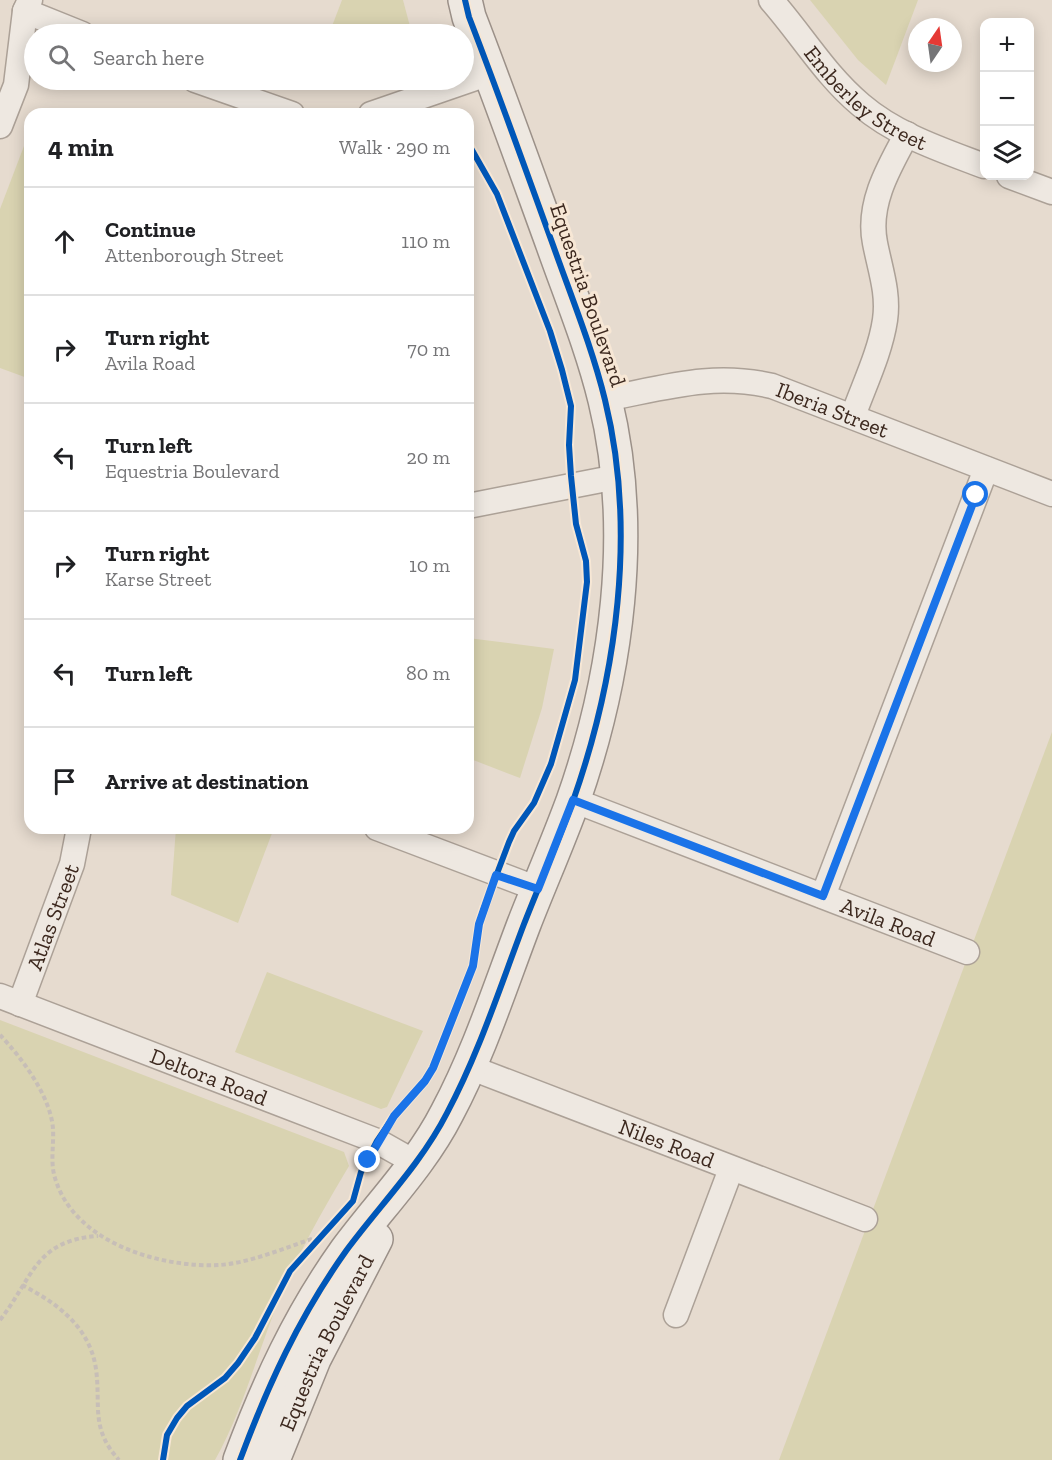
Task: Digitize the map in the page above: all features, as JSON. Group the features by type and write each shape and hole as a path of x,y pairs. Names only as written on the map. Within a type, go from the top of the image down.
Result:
{"street":[{"name":"Equestria Boulevard","path":"465,0 472,24"},
{"name":"Emberley Street","path":"771,0 841,86 879,118 907,134 980,164"},
{"path":"25,24 28,6 63,24"},
{"name":"Equestria Boulevard","path":"273,1460 314,1359 416,1163 443,1120 469,1067 573,800 601,704 612,650 619,591 621,526 617,477 605,399 579,316 474,30"},
{"path":"0,126 16,85 24,32"},
{"path":"474,78 490,73"},
{"path":"224,90 275,108"},
{"path":"388,108 440,90"},
{"path":"852,416 878,348 885,320 884,281 873,224 875,207 881,187 907,134"},
{"path":"1020,180 1052,192"},
{"name":"Iberia Street","path":"605,399 705,380 752,381 772,386 852,416 1052,494"},
{"path":"823,896 986,469"},
{"path":"474,505 617,477"},
{"name":"Avila Road","path":"573,800 967,952"},
{"name":"Atlas Street","path":"10,1000 72,864 78,834"},
{"path":"392,834 538,889"},
{"name":"Deltora Road","path":"10,1000 377,1142 416,1163"},
{"name":"Niles Road","path":"469,1067 865,1219"},
{"name":"Equestria Boulevard","path":"240,1460 278,1366 314,1300 346,1252 416,1163"},
{"path":"676,1316 731,1168"}],"path":[{"path":"0,1035 28,1070 49,1107 53,1130 52,1167 63,1198 81,1222 99,1236 158,1258 190,1264 221,1264 248,1260 322,1235"},
{"path":"309,1249 329,1228"},
{"path":"0,1320 41,1260 58,1245 80,1237 99,1236"},
{"path":"22,1285 60,1308 83,1335 96,1367 96,1404 99,1424 107,1444 119,1460"}],"shaded area":[{"path":"342,0 403,0 409,24 333,24"},
{"path":"810,0 918,0 911,18 908,18 908,27 886,85 858,60"},
{"path":"24,146 24,377 0,368 0,209"},
{"path":"474,639 554,649 542,708 520,778 474,760"},
{"path":"1052,732 1052,1460 779,1460"},
{"path":"176,834 272,834 238,923 171,895"},
{"path":"267,972 423,1031 387,1107 381,1109 235,1052"},
{"path":"0,1020 344,1152 349,1166 288,1278 234,1420 215,1460 0,1460"}],"cycle path":[{"path":"465,0 472,24"},
{"path":"240,1460 273,1378 299,1326 346,1251 425,1150 459,1090 573,801 601,704 611,653 618,602 621,551 620,500 615,449 605,400 581,322 474,30"},
{"path":"163,1460 167,1435 177,1418 187,1406 225,1378 238,1363 255,1338 290,1271 353,1201 361,1172 377,1141 433,1068 473,966 479,924 484,908 514,831 534,803 551,764 575,680 587,582 586,561 576,524 571,476 569,445 571,406 550,331 497,194 474,154"}],"route":[{"path":"368,1160 394,1116 425,1081 433,1068 473,966 479,924 496,875 538,889 573,800 823,896 976,495"}]}
